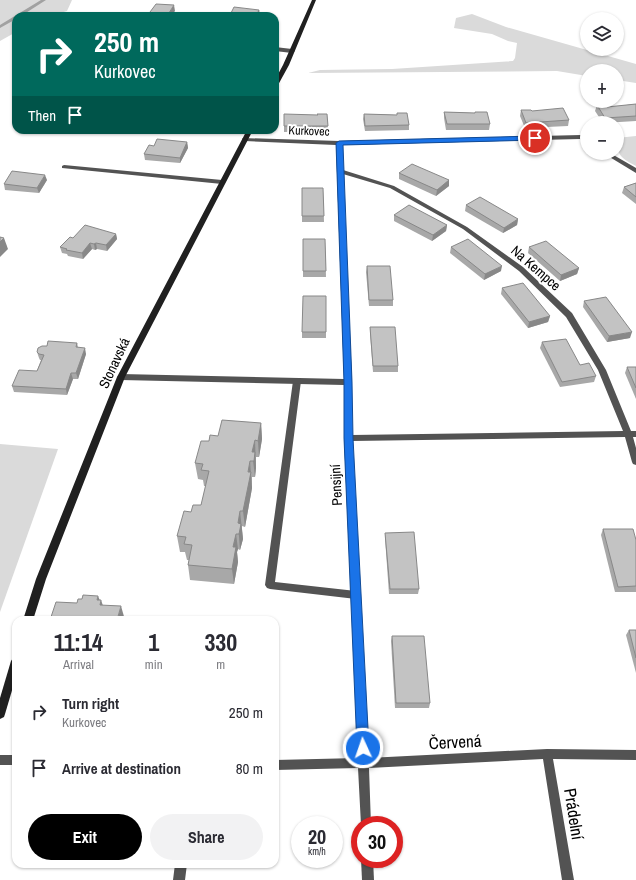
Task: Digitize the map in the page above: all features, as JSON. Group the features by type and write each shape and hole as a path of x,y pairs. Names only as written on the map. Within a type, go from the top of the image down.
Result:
{"main road":[{"path":"279,77 314,0"},
{"name":"Stonavská","path":"29,616 41,579 121,377 248,134"},
{"path":"0,714 12,674"}],"street":[{"path":"279,49 292,50"},
{"name":"Kurkovec","path":"245,139 339,143 580,137"},
{"name":"Pensijní","path":"339,143 348,382 348,438 366,816"},
{"path":"618,160 636,171"},
{"path":"64,166 222,182"},
{"name":"Na Kempce","path":"340,171 392,187 465,228 521,269 569,315 602,370 632,434 636,462"},
{"path":"121,377 348,382"},
{"path":"297,381 270,585 356,595"},
{"path":"348,438 632,434"},
{"name":"Červená","path":"279,764 364,763 547,754 636,755"},
{"name":"Prádelní","path":"547,754 568,880"},
{"path":"0,760 12,760"},
{"path":"179,880 180,868"},
{"path":"367,868 368,880"}],"shaded area":[{"path":"0,0 72,0 67,11 64,12 12,12 12,34 0,41"},
{"path":"472,14 506,27 580,48 580,56 608,56 636,64 636,83 624,81 624,64 580,64 580,75 557,71 308,73 320,70 392,69 513,61 515,58 517,43 492,34 454,28 456,18"},
{"path":"636,136 636,166 624,159 624,137"},
{"path":"0,444 58,449 0,612"}],"building":[{"path":"156,4 174,5 170,12 150,12"},
{"path":"234,7 259,10 258,12 232,12"},
{"path":"636,104 636,116 604,116 599,108 624,108 624,105"},
{"path":"563,108 569,120 526,123 521,110 532,111"},
{"path":"444,112 487,112 490,124 447,124"},
{"path":"397,113 407,113 409,125 365,126 364,114 397,115"},
{"path":"284,114 327,114 328,126 284,126"},
{"path":"157,139 187,142 180,158 144,154 149,145 154,146"},
{"path":"412,164 449,180 437,190 399,173"},
{"path":"12,171 45,175 37,188 4,184"},
{"path":"636,183 636,197 624,187"},
{"path":"302,188 323,188 324,216 302,216"},
{"path":"480,197 518,219 504,228 466,205"},
{"path":"409,205 447,225 433,235 394,215"},
{"path":"85,225 116,234 106,245 90,243 82,253 66,250 67,249 60,247 70,237 73,238"},
{"path":"303,239 325,239 326,271 303,271"},
{"path":"468,239 502,266 485,274 451,247"},
{"path":"546,241 579,268 561,275 529,247"},
{"path":"367,266 390,266 393,300 369,300"},
{"path":"523,283 550,316 529,322 502,288"},
{"path":"303,296 326,296 326,332 302,332"},
{"path":"606,297 632,332 609,336 584,301"},
{"path":"370,327 395,327 398,366 373,366"},
{"path":"566,339 580,365 589,363 596,376 562,382 542,342"},
{"path":"48,341 77,343 76,347 85,348 76,373 71,373 66,389 12,386 19,370 37,371 44,355 37,352 38,348 47,346"},
{"path":"627,367 636,367 636,388"},
{"path":"222,420 261,423 258,441 255,440 252,452 255,452 254,461 250,461 248,472 251,472 243,511 240,511 238,523 241,524 239,534 236,534 233,547 236,547 232,569 188,565 192,545 184,544 186,537 177,536 184,511 191,512 193,505 201,505 209,471 201,470 203,464 195,463 201,441 209,441 210,435 218,436"},
{"path":"603,529 633,529 636,540 636,586 618,587"},
{"path":"414,532 419,589 390,589 385,533"},
{"path":"83,595 98,596 97,600 101,600 100,605 121,606 118,616 51,616 56,602 77,603 78,599 82,599"},
{"path":"629,630 636,630 636,658"},
{"path":"392,636 424,636 430,703 396,703"}],"waterway":[{"path":"24,12 44,0"},
{"path":"0,27 12,20"}],"route":[{"path":"363,748 348,438 348,382 339,143 535,138"}]}
